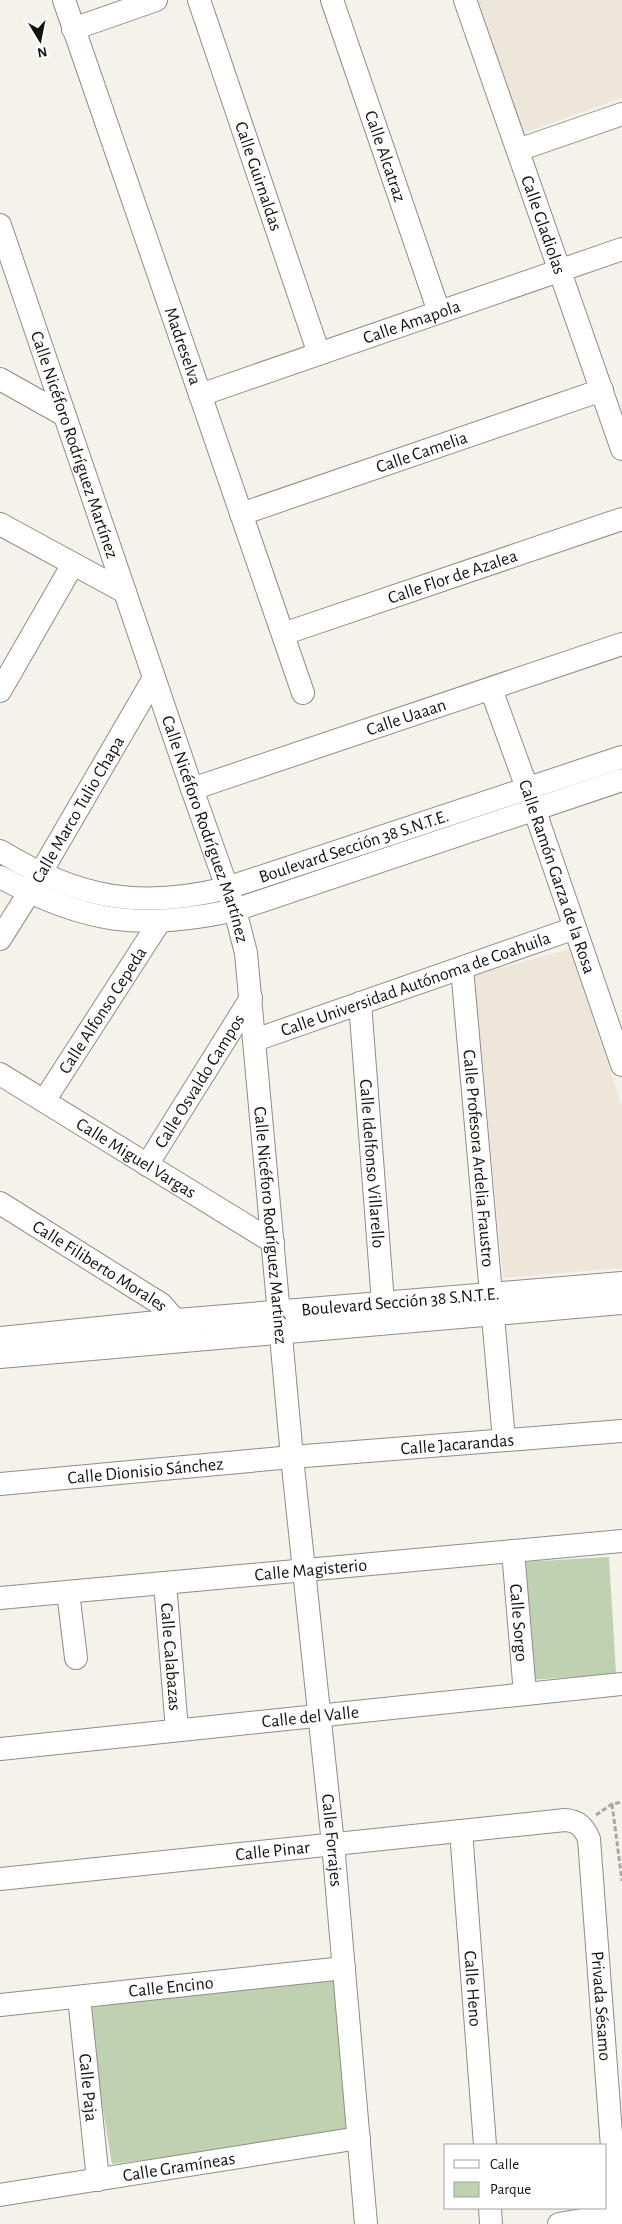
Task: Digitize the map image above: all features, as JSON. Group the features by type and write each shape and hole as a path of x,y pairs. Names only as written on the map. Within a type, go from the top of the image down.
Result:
{"street":[{"name":"Madreselva","path":"64,0 303,693"},
{"path":"74,29 156,0"},
{"name":"Calle Guirnaldas","path":"199,0 319,354"},
{"name":"Calle Alcatraz","path":"332,0 439,312"},
{"name":"Calle Gladiolas","path":"465,0 622,449"},
{"path":"518,150 622,114"},
{"name":"Calle Nicéforo Rodríguez Martínez","path":"2,235 235,910 246,953 292,1458"},
{"name":"Calle Amapola","path":"200,395 622,248"},
{"path":"0,379 64,415"},
{"name":"Calle Camelia","path":"241,514 602,390"},
{"name":"Calle Flor de Azalea","path":"283,634 622,519"},
{"path":"0,524 124,592"},
{"path":"0,691 73,564"},
{"name":"Calle Uaaan","path":"192,789 622,644"},
{"name":"Calle Marco Tulio Chapa","path":"0,939 35,883 154,678"},
{"name":"Calle Ramón Garza de la Rosa","path":"491,689 620,1054"},
{"name":"Boulevard Sección 38 S.N.T.E.","path":"0,877 147,900 199,895 227,888 622,757"},
{"name":"Boulevard Sección 38 S.N.T.E.","path":"0,851 60,906 112,919 160,921 207,916 235,910 622,780"},
{"name":"Calle Alfonso Cepeda","path":"44,1101 160,921"},
{"name":"Calle Universidad Autónoma de Coahuila","path":"254,1040 575,928"},
{"name":"Calle Profesora Ardelia Fraustro","path":"462,968 504,1440"},
{"name":"Calle Osvaldo Campos","path":"147,1165 251,998"},
{"name":"Calle Idelfonso Villarello","path":"360,1003 384,1313"},
{"name":"Calle Miguel Vargas","path":"0,1074 273,1242"},
{"name":"Calle Filiberto Morales","path":"0,1203 161,1304 177,1320 189,1340"},
{"name":"Boulevard Sección 38 S.N.T.E.","path":"492,1304 622,1283"},
{"name":"Boulevard Sección 38 S.N.T.E.","path":"0,1338 177,1320 280,1322 492,1304 622,1303"},
{"name":"Boulevard Sección 38 S.N.T.E.","path":"0,1357 189,1340 280,1322"},
{"name":"Calle Jacarandas","path":"292,1458 622,1430"},
{"name":"Calle Dionisio Sánchez","path":"0,1484 292,1458"},
{"name":"Calle Forrajes","path":"292,1458 333,1844 366,2224"},
{"name":"Calle Magisterio","path":"0,1598 622,1541"},
{"name":"Calle Sorgo","path":"514,1551 525,1694"},
{"name":"Calle Calabazas","path":"165,1583 177,1730"},
{"path":"68,1592 76,1658"},
{"name":"Calle del Valle","path":"0,1749 622,1684"},
{"name":"Calle Pinar","path":"0,1878 565,1820 572,1821 584,1829"},
{"name":"Privada Sésamo","path":"584,1829 589,1839 620,2213"},
{"name":"Calle Heno","path":"461,1831 485,2144"},
{"name":"Calle Encino","path":"0,2005 344,1968"},
{"name":"Calle Paja","path":"79,1997 98,2180"},
{"name":"Calle Gramíneas","path":"0,2195 359,2138"},
{"path":"490,2209 491,2224"},
{"path":"559,2224 620,2213"}],"path":[{"path":"584,1829 594,1817 612,1804 622,1802"},
{"path":"612,1804 622,1881"}],"shaded area":[{"path":"475,0 622,0 622,98 518,135"},
{"path":"570,949 622,1107 622,1268 503,1278 474,975"}],"green space":[{"path":"609,1557 616,1674 530,1680 523,1562"},
{"path":"336,1976 351,2134 112,2164 86,2008"}]}
